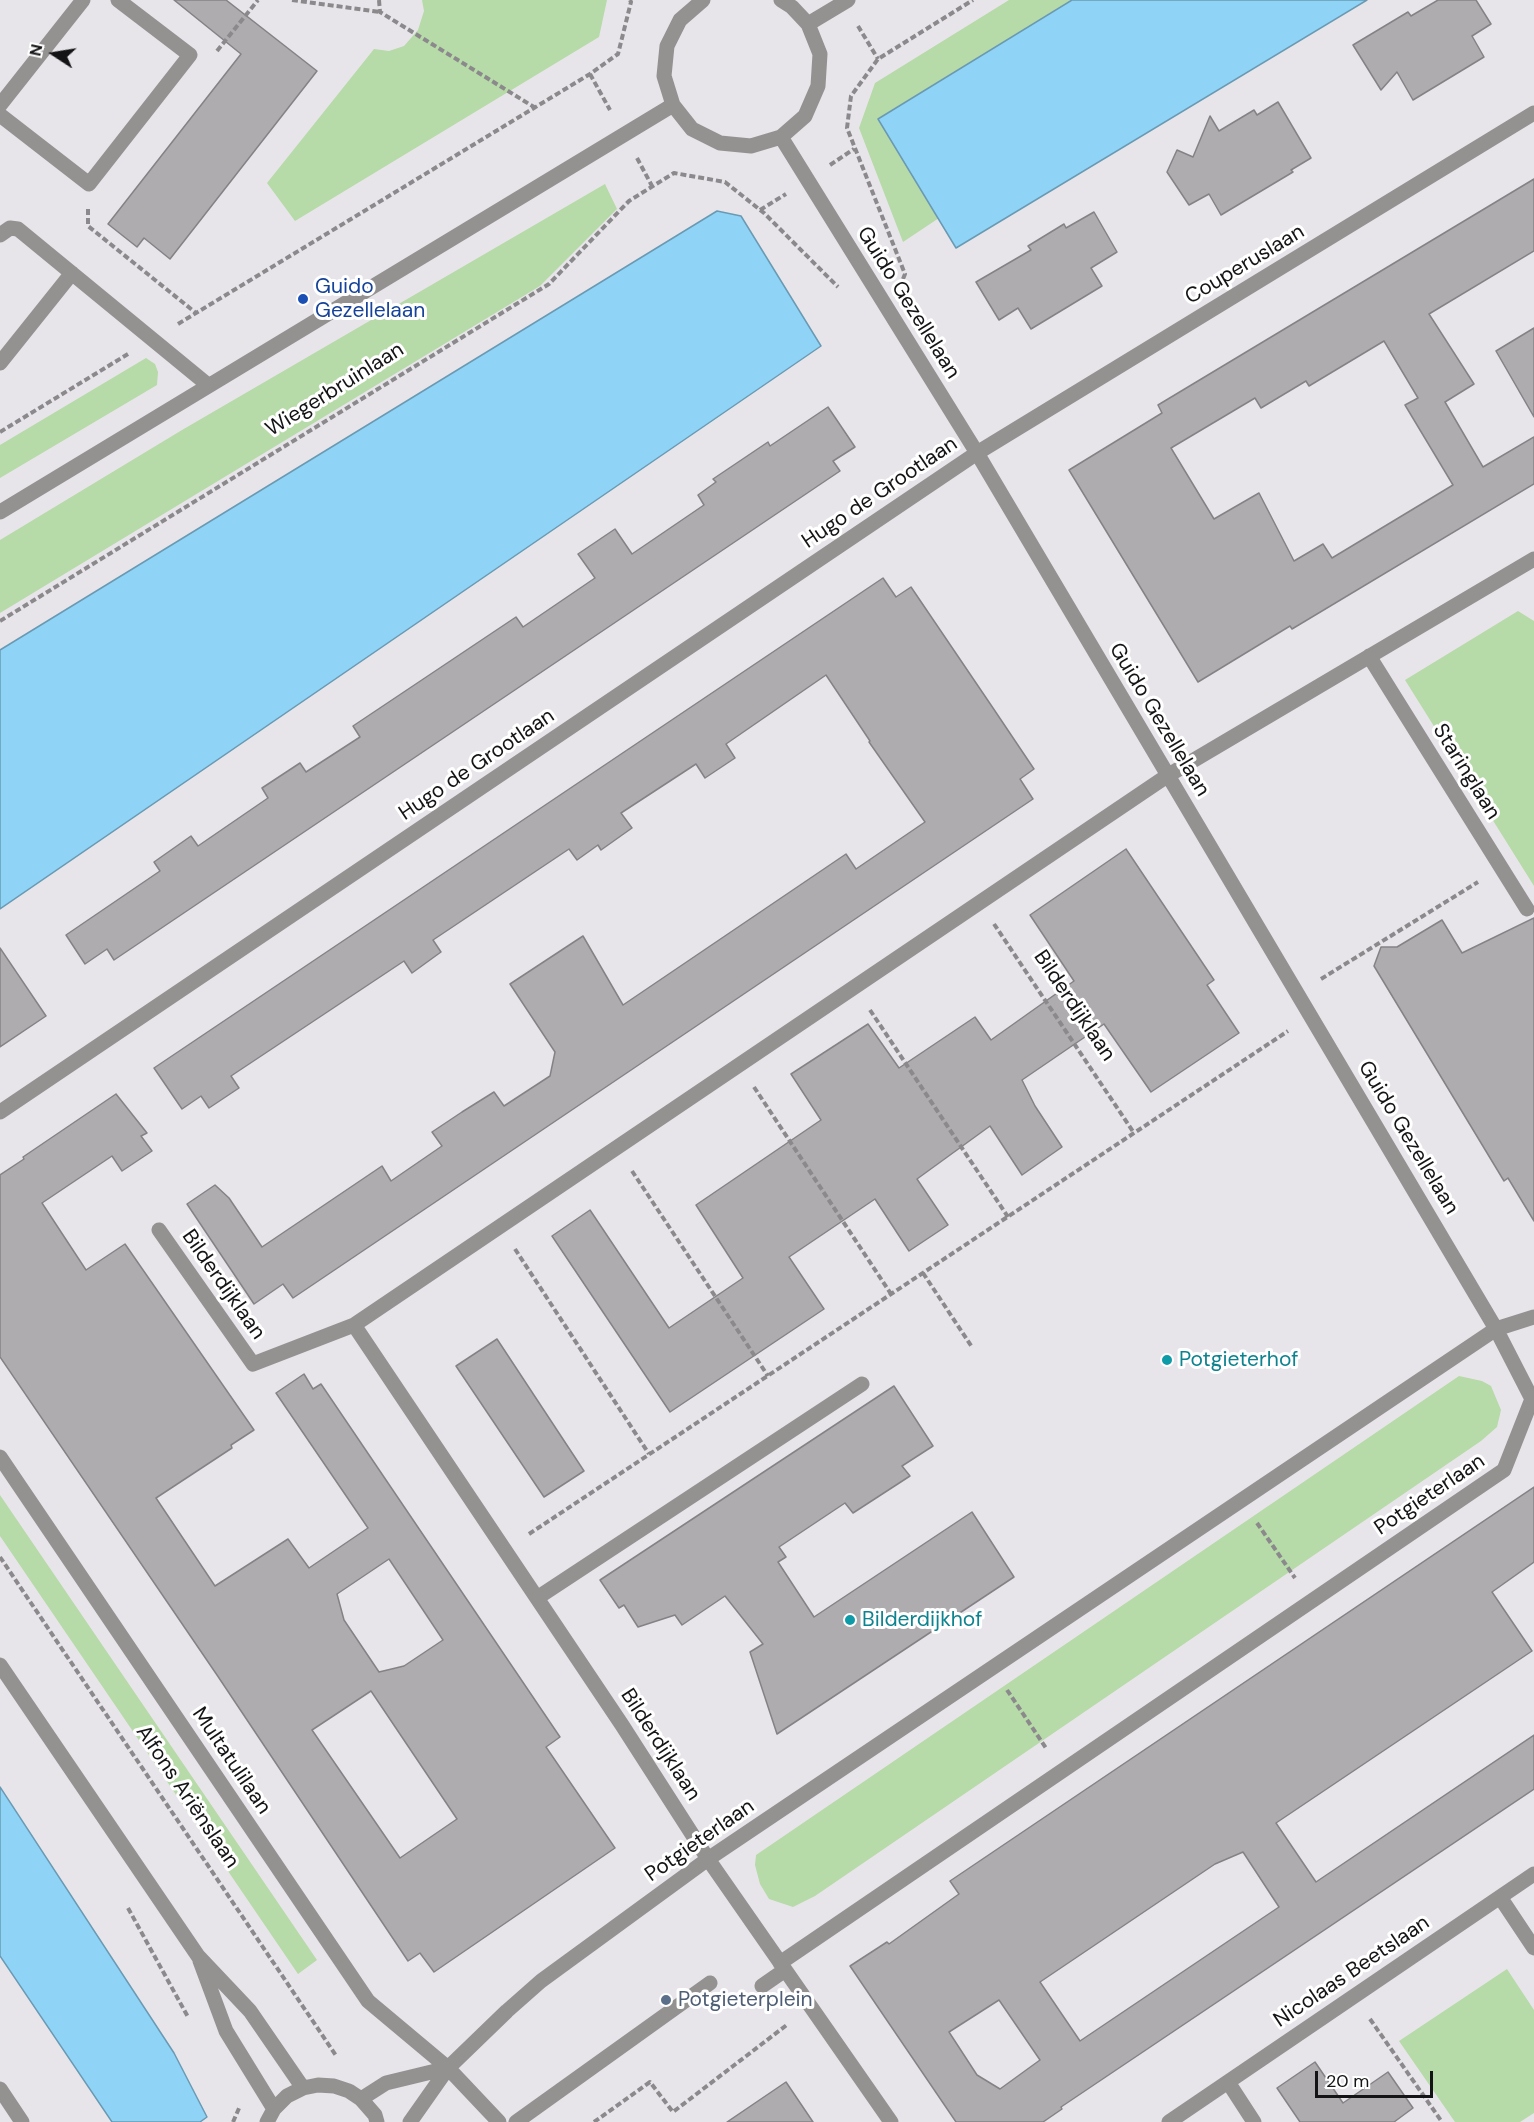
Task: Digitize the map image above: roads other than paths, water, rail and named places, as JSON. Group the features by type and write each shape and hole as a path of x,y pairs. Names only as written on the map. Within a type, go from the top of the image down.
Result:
{"street":[{"path":"0,105 83,0"},
{"path":"0,116 89,184 190,56 118,0"},
{"path":"703,0 680,20 666,46 664,76 673,105 692,129 720,143 751,146 781,137 805,116 818,87 820,54 808,24 792,7 781,0"},
{"path":"808,24 846,1"},
{"path":"0,512 673,105"},
{"name":"Couperuslaan","path":"977,453 1534,113"},
{"name":"Guido Gezellelaan","path":"781,137 977,453 1496,1329"},
{"path":"0,235 10,228 18,229 208,385"},
{"path":"0,363 72,273"},
{"name":"Hugo de Grootlaan","path":"0,1112 977,453"},
{"path":"1167,776 1534,559"},
{"name":"Staringlaan","path":"1369,656 1527,909"},
{"name":"Bilderdijklaan","path":"159,1230 253,1364 354,1325 1167,776"},
{"name":"Potgieterlaan","path":"410,2122 448,2068 507,2011 541,1982 708,1859 1496,1329 1534,1317"},
{"name":"Bilderdijklaan","path":"354,1325 708,1859 783,1966"},
{"name":"Potgieterlaan","path":"783,1966 1062,1771 1504,1470 1532,1399 1496,1329"},
{"path":"537,1598 862,1383"},
{"name":"Multatulilaan","path":"0,1457 368,2001 448,2068"},
{"path":"0,1665 198,1956 250,2011 303,2088"},
{"name":"Nicolaas Beetslaan","path":"1169,2122 1534,1874"},
{"path":"1500,1897 1534,1948"},
{"path":"198,1956 226,2031 270,2115 287,2096 303,2088 318,2085 334,2086 349,2091 361,2099 375,2115 377,2122"},
{"path":"762,1986 783,1966 891,2122"},
{"path":"516,2122 710,1983"},
{"path":"361,2099 386,2083 448,2068 499,2122"},
{"path":"1228,2082 1254,2122"},
{"path":"0,2089 22,2122"}],"water":[{"path":"1072,0 1367,0 956,248 878,119"},
{"path":"717,211 741,216 821,346 0,909 0,650"},
{"path":"0,1787 174,2053 207,2117 200,2122 112,2122 0,1956"}],"place":[{"name":"Guido Gezellelaan","path":"303,299"},
{"name":"Potgieterhof","path":"1167,1360"},
{"name":"Bilderdijkhof","path":"850,1620"},
{"name":"Potgieterplein","path":"666,2000"}]}
